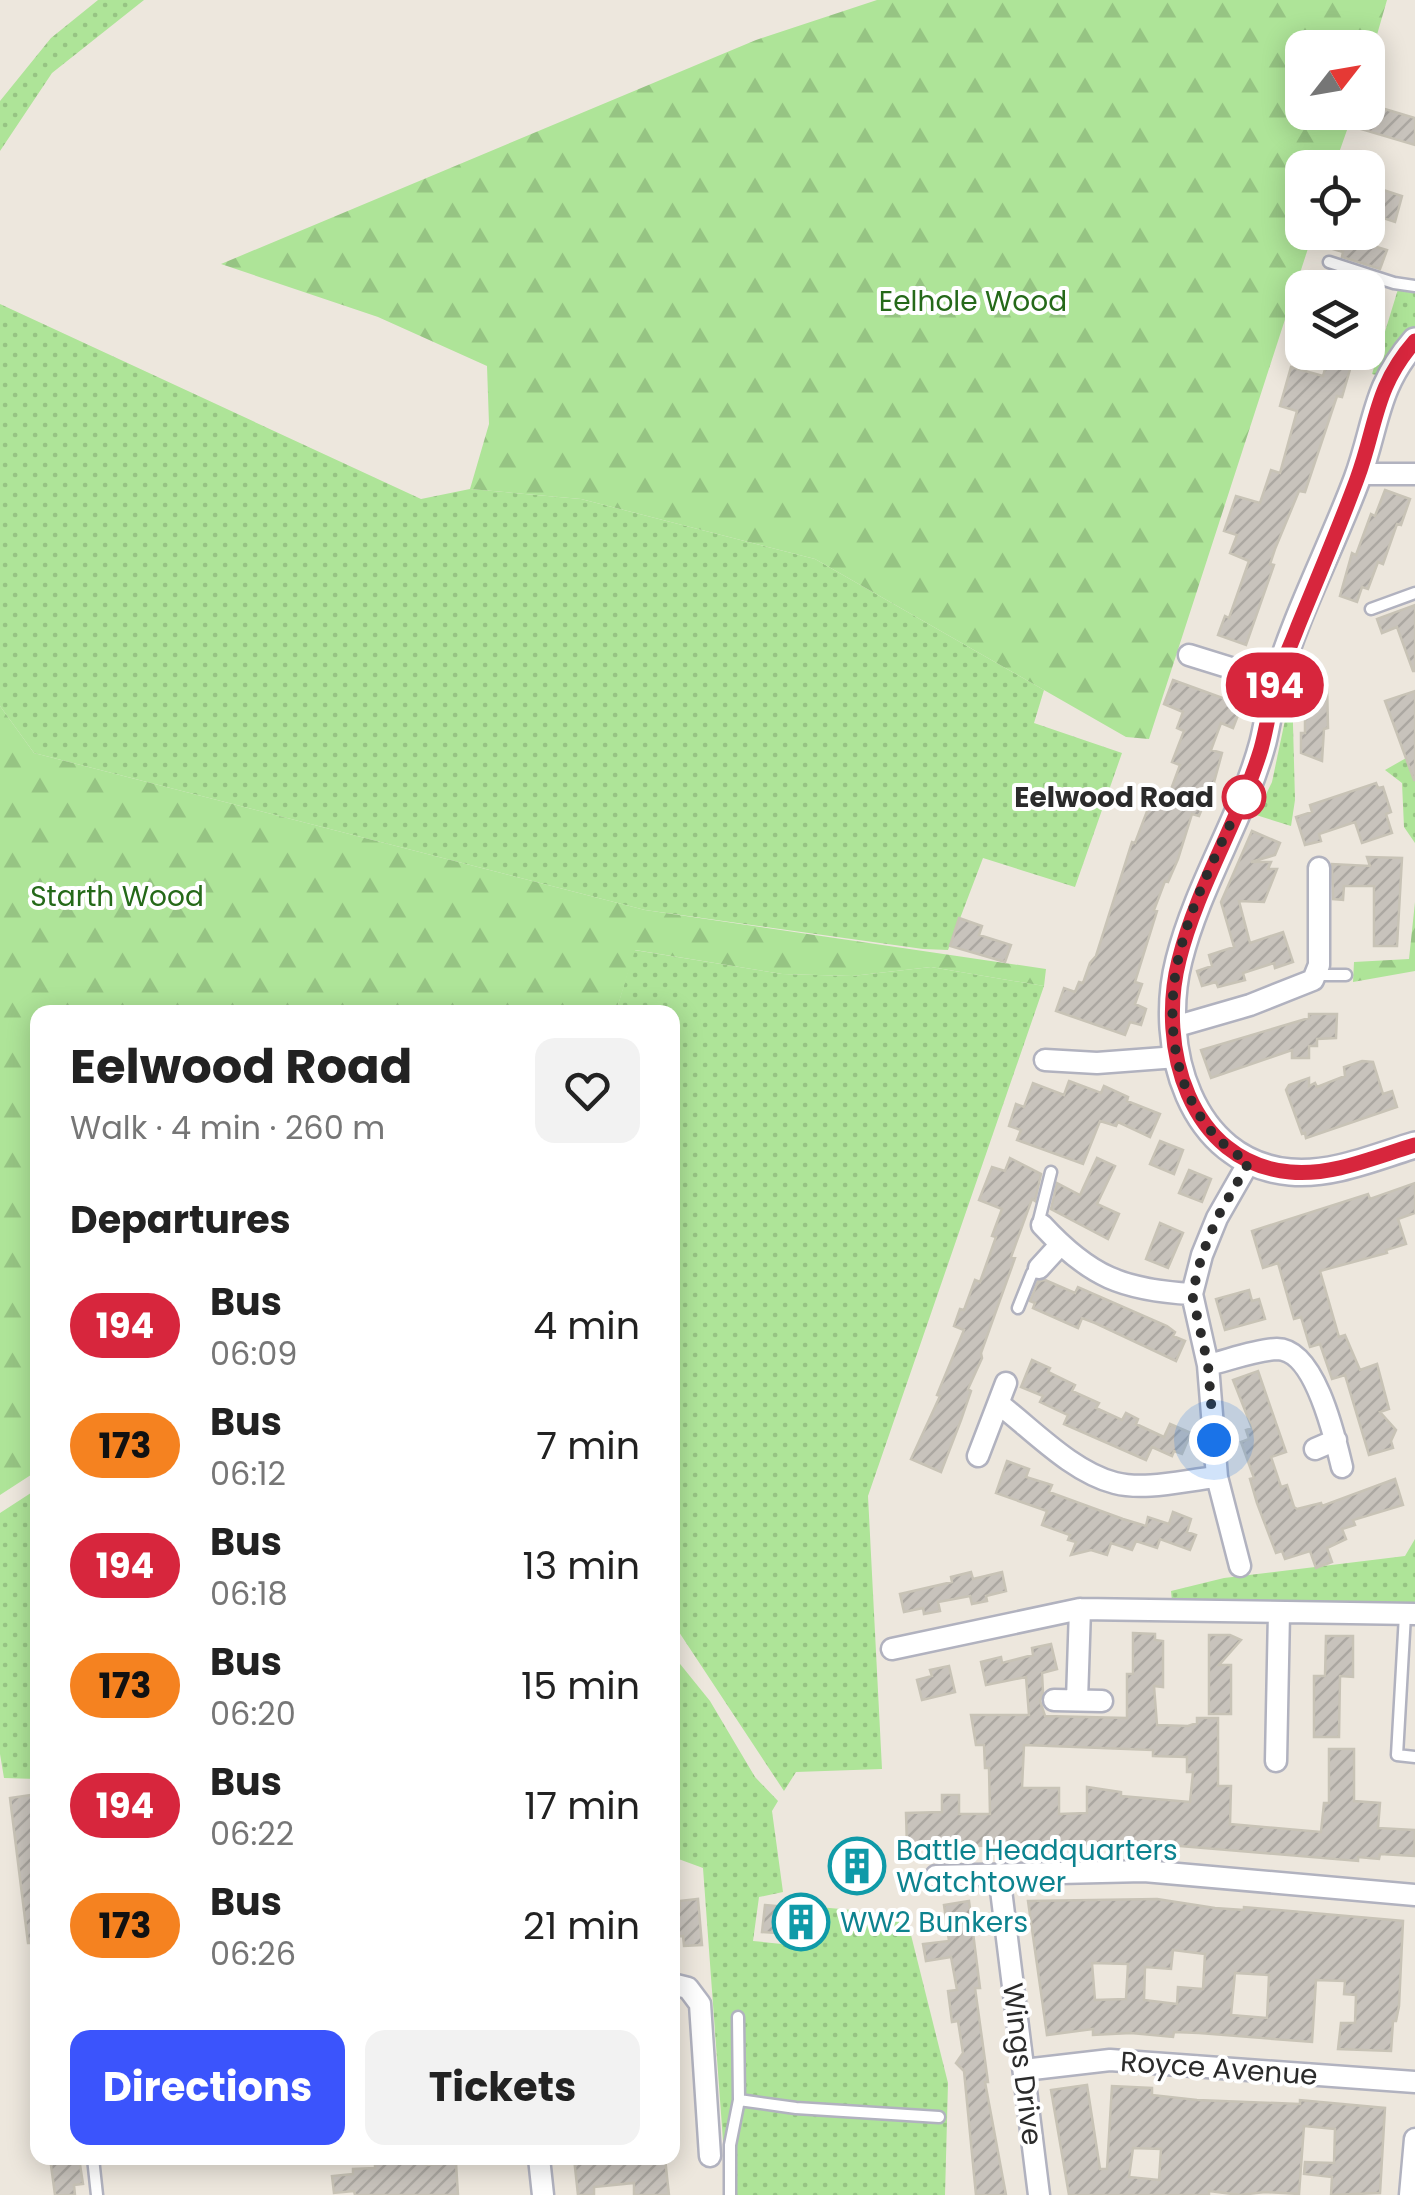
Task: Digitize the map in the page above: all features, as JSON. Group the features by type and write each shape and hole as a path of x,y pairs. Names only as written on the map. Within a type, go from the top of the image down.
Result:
{"street":[{"path":"1415,341 1385,384 1374,412 1359,474 1276,682 1249,784 1188,926 1177,965 1174,1027 1182,1082 1202,1122 1232,1152 1249,1162 1270,1170 1313,1172 1415,1145"},
{"path":"1359,474 1415,474"},
{"path":"1190,655 1276,682"},
{"path":"1174,1027 1308,985 1318,974 1319,868"},
{"path":"1045,1060 1096,1063 1178,1057"},
{"path":"1240,1566 1217,1477 1208,1365 1192,1294 1217,1218 1249,1162"},
{"path":"1042,1225 1060,1245 1102,1276 1147,1292 1192,1294"},
{"path":"1039,1268 1060,1245"},
{"path":"1208,1365 1275,1349 1290,1351 1301,1362 1330,1413 1342,1467"},
{"path":"978,1456 1006,1383"},
{"path":"998,1404 1080,1467 1116,1484 1134,1486 1217,1477"},
{"path":"1315,1449 1336,1440"},
{"path":"1077,1700 1080,1609"},
{"path":"892,1649 1080,1609 1410,1614"},
{"path":"1276,1762 1279,1612"},
{"path":"1054,1700 1102,1701"},
{"path":"936,1876 1144,1871 1415,1895"},
{"name":"Wings Drive","path":"1000,1874 1039,2195"},
{"path":"680,1986 700,2004 710,2156"},
{"name":"Royce Avenue","path":"1024,2070 1110,2060 1415,2082"},
{"path":"1410,2195 1415,2138"},
{"path":"540,2165 542,2195"}],"lane":[{"path":"1329,262 1415,286"},
{"path":"1371,610 1415,592"},
{"path":"1318,974 1346,975"},
{"path":"1042,1225 1039,1220 1051,1172"},
{"path":"1018,1308 1032,1273 1039,1268"},
{"path":"1410,1614 1398,1756 1415,1758"},
{"path":"1402,1694 1415,1696"},
{"path":"730,2195 730,2144 739,2100 738,2017"},
{"path":"739,2100 796,2108 940,2117"},
{"path":"94,2165 97,2195"}],"green space":[{"path":"98,0 144,0 52,73 0,151 0,101 51,38"},
{"name":"Eelhole Wood","path":"877,0 1387,0 1378,30 1285,30 1285,130 1347,130 1340,150 1285,150 1285,250 1307,250 1301,270 1285,270 1285,319 1149,739 1126,737 815,559 581,499 470,489 489,424 487,366 378,317 221,264 756,40"},
{"path":"1399,286 1415,290 1415,328 1385,361 1385,332"},
{"path":"0,304 421,499 470,489 581,499 815,559 1044,690 1034,723 1122,753 1075,887 983,858 948,950 923,949 645,910 34,753 0,706"},
{"path":"1292,687 1295,800 1291,826 1256,815 1272,782"},
{"name":"Starth Wood","path":"0,706 34,753 645,910 1046,969 1044,986 931,967 852,976 782,974 635,950 618,1005 30,1005 30,1476 0,1495"},
{"path":"1415,753 1415,843 1404,827 1402,783 1385,770"},
{"path":"1415,902 1415,971 1353,982 1354,962 1409,959"},
{"path":"634,950 782,974 852,976 931,967 1044,986 868,1496 882,1769 796,1772 784,1791 680,1634 680,1005 618,1005"},
{"path":"30,1494 30,1779 4,1778 0,1754 0,1513"},
{"path":"1415,1539 1415,1605 1172,1601 1171,1591 1224,1578 1405,1556"},
{"path":"680,1664 710,1701 755,1777 778,1801 772,1811 783,1892 759,1897 753,1941 812,1947 819,1907 906,1915 948,2083 945,2195 727,2195 703,1868 680,1860"}],"building":[{"path":"1385,109 1415,118 1415,145 1364,130 1385,130"},
{"path":"1385,190 1402,196 1395,222 1385,219"},
{"path":"1336,250 1387,250 1380,269 1342,257 1343,252"},
{"path":"1290,370 1323,376 1325,370 1350,370 1342,397 1337,396 1305,492 1299,491 1275,549 1270,564 1274,565 1246,645 1218,635 1225,616 1229,618 1249,561 1230,553 1237,535 1224,531 1236,496 1260,503 1271,470 1280,473 1297,411 1280,406"},
{"path":"1385,490 1410,499 1383,564 1378,562 1368,589 1362,587 1357,602 1340,596 1352,553 1356,555 1371,514 1375,516"},
{"path":"1415,605 1413,671 1397,627 1382,633 1377,619"},
{"path":"1173,680 1242,705 1233,728 1221,723 1211,750 1222,753 1210,797 1207,796 1199,816 1192,814 1178,859 1154,910 1157,911 1135,982 1142,984 1135,1004 1146,1009 1141,1025 1130,1022 1125,1035 1056,1011 1064,988 1075,992 1079,982 1083,983 1096,956 1132,842 1135,843 1152,798 1166,803 1180,765 1172,762 1184,731 1177,728 1183,712 1164,704"},
{"path":"1327,682 1328,728 1324,729 1322,761 1301,753 1301,733 1305,733 1305,684"},
{"path":"1415,691 1415,780 1414,780 1385,701"},
{"path":"1376,783 1378,788 1383,787 1391,812 1386,814 1392,833 1362,843 1355,822 1319,834 1321,841 1305,845 1296,817 1312,812 1310,805"},
{"path":"1252,831 1280,843 1275,855 1251,862 1271,862 1268,869 1277,869 1264,902 1239,901 1250,943 1283,932 1293,962 1275,968 1274,963 1243,973 1245,980 1218,987 1216,982 1202,986 1197,971 1212,966 1209,955 1234,947 1221,902"},
{"path":"1367,857 1402,858 1397,946 1374,946 1374,886 1344,886 1343,900 1333,899 1332,864 1370,866"},
{"path":"959,918 982,926 979,935 1011,945 1005,962 950,946"},
{"path":"1309,1014 1337,1014 1336,1038 1317,1039 1317,1046 1309,1046 1309,1058 1292,1058 1292,1050 1211,1078 1201,1050 1309,1018"},
{"path":"1373,1062 1383,1094 1392,1091 1397,1107 1306,1138 1286,1090 1289,1085 1309,1078 1309,1086 1315,1083 1317,1087 1345,1076 1344,1067"},
{"path":"1069,1081 1101,1093 1104,1086 1128,1097 1127,1101 1160,1114 1150,1137 1118,1122 1116,1126 1100,1121 1083,1164 1017,1140 1021,1130 1009,1126 1016,1104 1024,1107 1033,1083 1064,1095"},
{"path":"1160,1141 1183,1150 1174,1174 1150,1164"},
{"path":"1010,1158 1041,1174 941,1472 911,1459 964,1330 954,1326 960,1309 964,1310 975,1280 980,1282 996,1237 992,1236 1002,1209 979,1200 992,1167 1005,1171"},
{"path":"1097,1158 1115,1166 1097,1204 1119,1214 1108,1239 1051,1209 1057,1183 1080,1195"},
{"path":"1189,1170 1211,1179 1202,1202 1179,1193"},
{"path":"1415,1183 1415,1213 1398,1219 1406,1244 1320,1271 1339,1337 1345,1335 1360,1370 1377,1364 1389,1409 1380,1412 1396,1430 1391,1441 1393,1448 1369,1455 1345,1375 1332,1379 1320,1344 1310,1347 1301,1317 1294,1319 1278,1263 1263,1268 1252,1231"},
{"path":"1160,1223 1183,1233 1168,1268 1146,1259"},
{"path":"1045,1280 1075,1293 1078,1287 1167,1326 1175,1332 1173,1336 1185,1341 1176,1361 1082,1318 1078,1328 1033,1308 1035,1303 1030,1301 1038,1281"},
{"path":"1249,1290 1252,1301 1259,1299 1265,1319 1225,1330 1216,1299"},
{"path":"1032,1360 1075,1385 1072,1391 1099,1403 1096,1408 1122,1420 1126,1413 1138,1419 1136,1424 1164,1437 1170,1424 1191,1433 1182,1454 1174,1451 1172,1456 1152,1447 1146,1460 1064,1424 1068,1415 1040,1402 1043,1396 1021,1387"},
{"path":"1258,1371 1286,1452 1271,1457 1281,1487 1287,1485 1294,1507 1321,1503 1322,1506 1395,1479 1403,1505 1353,1520 1355,1525 1342,1529 1346,1539 1327,1548 1332,1562 1316,1568 1310,1551 1285,1559 1282,1551 1276,1553 1257,1503 1250,1479 1254,1478 1241,1442 1249,1439 1246,1430 1252,1428 1233,1380"},
{"path":"1007,1461 1029,1469 1026,1477 1052,1485 1049,1492 1123,1519 1146,1526 1148,1517 1169,1524 1173,1512 1191,1519 1187,1532 1196,1535 1190,1550 1160,1539 1157,1548 1136,1541 1132,1550 1111,1543 1107,1555 1091,1550 1071,1555 1076,1542 1068,1540 1070,1535 1042,1525 1047,1511 996,1493"},
{"path":"971,1572 973,1579 1002,1572 1006,1591 972,1604 970,1596 938,1602 940,1611 924,1614 923,1608 904,1612 900,1594 952,1582 951,1577"},
{"path":"1133,1633 1155,1634 1155,1640 1163,1641 1163,1687 1154,1686 1157,1725 1188,1726 1197,1723 1197,1718 1218,1718 1218,1786 1231,1786 1230,1824 1321,1832 1324,1803 1329,1803 1329,1749 1354,1749 1354,1801 1380,1803 1378,1828 1415,1830 1414,1856 1380,1854 1379,1859 1358,1857 1358,1861 1144,1843 907,1847 906,1813 942,1812 942,1795 959,1795 959,1814 990,1814 989,1768 985,1768 984,1745 976,1745 971,1715 1029,1715 1026,1677 986,1685 981,1662 1001,1657 1002,1663 1033,1655 1032,1648 1051,1644 1057,1669 1042,1673 1040,1701 1045,1716 1127,1718 1127,1674 1133,1674","holes":["1024,1745 1153,1750 1153,1756 1187,1757 1187,1772 1193,1772 1190,1802 1121,1796 1121,1792 1087,1787 1087,1813 1059,1814 1059,1788 1022,1788"]},
{"path":"1209,1635 1230,1635 1241,1640 1219,1665 1231,1665 1231,1714 1209,1714"},
{"path":"1326,1636 1353,1636 1353,1677 1340,1676 1339,1737 1314,1737 1314,1676 1325,1676"},
{"path":"949,1666 955,1692 922,1700 917,1680 932,1676 930,1670"},
{"path":"30,1795 30,1943 28,1943 10,1798"},
{"path":"698,1899 702,1945 684,1946 680,1936 680,1901"},
{"path":"1157,1899 1215,1908 1403,1921 1399,2006 1393,2021 1391,2051 1338,2049 1341,2023 1355,2023 1356,1995 1344,1994 1345,1981 1316,1980 1312,2042 1174,2032 1173,2037 1093,2035 1093,2029 1047,2035 1028,1901","holes":["1173,1950 1205,1954 1203,1989 1178,1987 1177,2004 1144,2000 1145,1967 1171,1969","1092,1963 1128,1964 1126,1999 1095,2000","1235,1973 1269,1975 1267,2018 1231,2015"]},
{"path":"969,1901 980,1988 975,1988 985,2082 1006,2195 976,2195 964,2071 956,2063 963,2053 958,2021 952,2022 948,1991 957,1990 951,1957 926,1961 923,1944 949,1941 944,1905"},
{"path":"765,1905 808,1909 806,1935 762,1932"},
{"path":"1087,2085 1100,2169 1107,2169 1112,2086 1152,2088 1152,2095 1197,2100 1300,2104 1300,2100 1385,2108 1380,2193 1331,2195 1332,2177 1304,2174 1305,2162 1334,2163 1335,2129 1304,2126 1299,2194 1209,2191 1209,2195 1069,2195 1051,2090","holes":["1133,2148 1161,2149 1159,2180 1129,2177"]},
{"path":"51,2165 80,2165 83,2184 74,2185 75,2195 55,2195"},
{"path":"456,2165 458,2195 334,2193 332,2176 353,2174 353,2169"},
{"path":"575,2165 666,2165 669,2195 634,2195 634,2183 594,2187 594,2195 578,2195"}],"bus line":[{"name":"194","path":"1415,341 1385,384 1374,412 1359,474 1276,682 1249,784 1188,926 1177,965 1174,1027 1182,1082 1190,1102 1214,1138 1249,1162 1270,1170 1313,1172 1415,1145"}],"place":[{"name":"Eelwood Road","path":"1244,797"},
{"name":"Battle Headquarters Watchtower","path":"857,1866"},
{"name":"WW2 Bunkers","path":"801,1922"}],"route":[{"path":"1214,1440 1208,1365 1192,1294 1217,1218 1249,1162 1214,1138 1190,1102 1178,1057 1174,998 1177,965 1188,926 1249,784 1244,797"}]}
